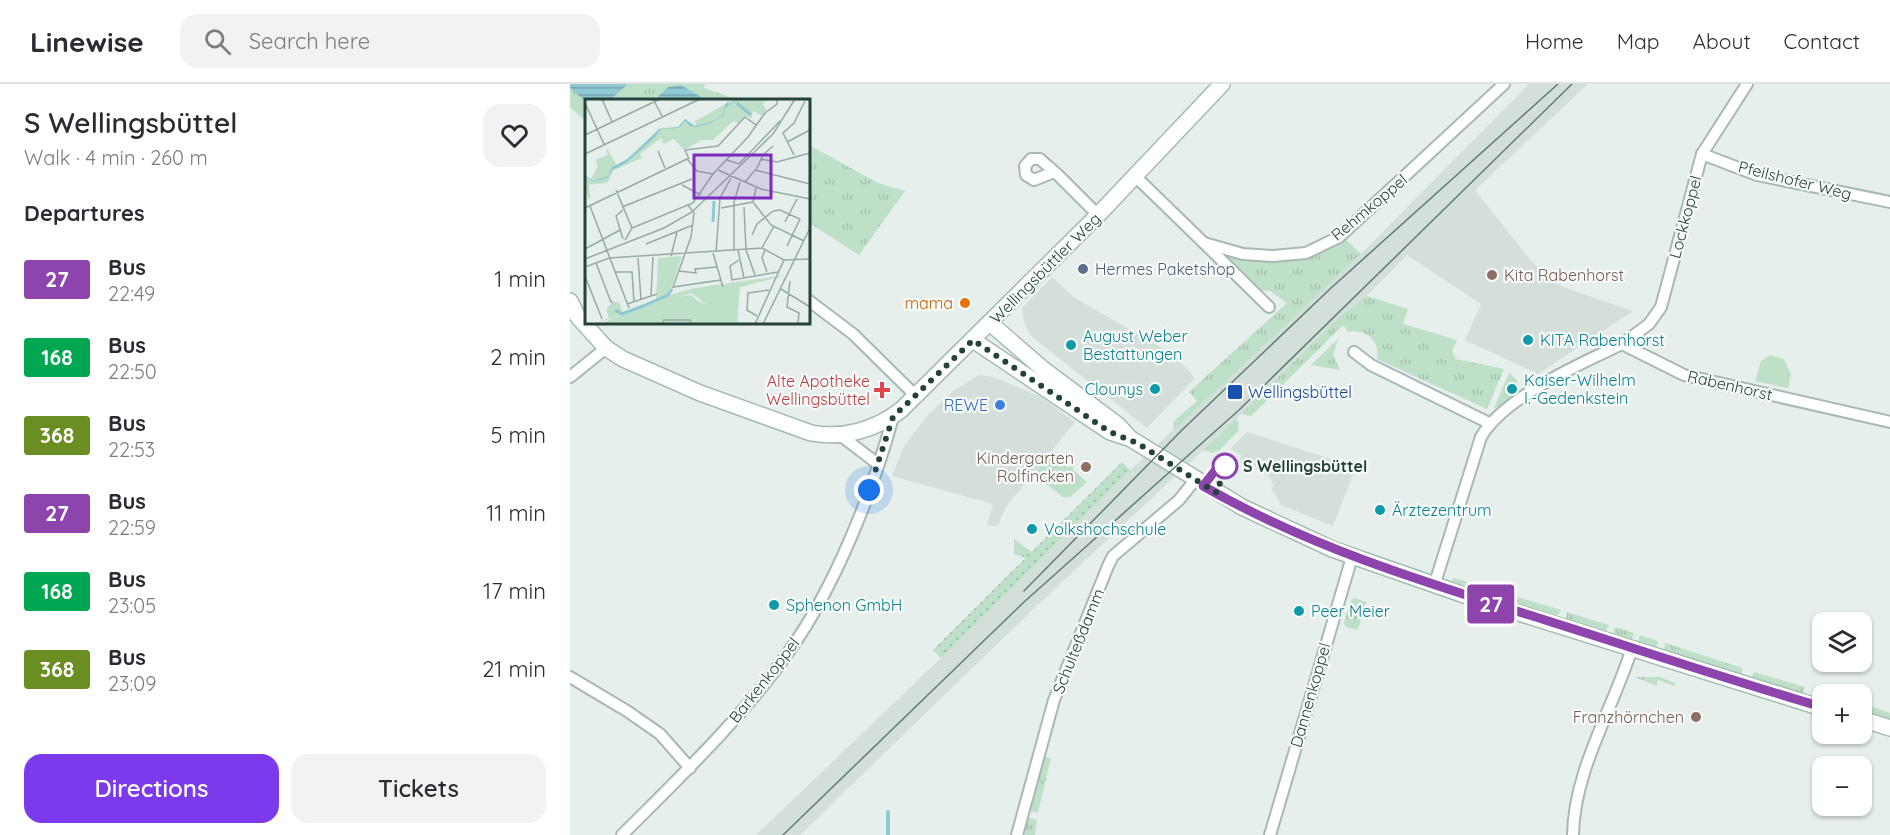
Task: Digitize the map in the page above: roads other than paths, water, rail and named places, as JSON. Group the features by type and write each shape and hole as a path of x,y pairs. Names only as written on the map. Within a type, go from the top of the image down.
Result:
{"main road":[{"name":"Wellingsbüttler Weg","path":"570,302 578,317 606,348 640,368 761,416 811,433 840,435 868,429 893,417 916,396 1098,215 1222,84"},
{"path":"990,323 1043,369 1118,425 1131,440"},
{"path":"973,340 1110,432 1131,440 1195,480 1275,525 1434,586 1812,705"},
{"path":"1872,722 1890,728"}],"street":[{"name":"Rehmkoppel","path":"1204,243 1244,254 1273,256 1306,253 1339,237 1504,84"},
{"name":"Lockkoppel","path":"1622,344 1648,324 1661,307 1702,154 1747,84"},
{"name":"Pfeilshofer Weg","path":"1702,154 1757,175 1890,202"},
{"path":"1054,172 1098,215"},
{"name":"Rehmkoppel","path":"1135,176 1269,307"},
{"path":"810,302 853,334 916,396"},
{"name":"Rabenhorst","path":"1622,344 1684,375 1890,422"},
{"path":"1434,586 1481,437 1489,423 1539,386 1622,344"},
{"path":"570,377 606,348"},
{"path":"1354,352 1371,365 1489,423"},
{"name":"Barkenkoppel","path":"622,835 690,768 756,696 792,648 832,578 878,464 893,417"},
{"path":"840,435 878,464"},
{"name":"Schulteßdamm","path":"1017,835 1054,700 1113,556 1182,497 1195,480"},
{"name":"Dannenkoppel","path":"1270,835 1352,556"},
{"path":"1573,835 1576,800 1583,774 1632,648"},
{"path":"570,677 660,734 690,768"}],"water":[{"path":"570,84 628,84 611,99 585,99 585,101 570,88"},
{"path":"681,85 704,99 655,99 668,87"}],"waterway":[{"path":"888,812 888,835"}],"tram line":[{"path":"1024,591 1182,430 1331,288 1558,84"},
{"path":"783,835 1024,602 1239,410 1572,84"}],"place":[{"name":"Hermes Paketshop","path":"1083,269"},
{"name":"Kita Rabenhorst","path":"1492,275"},
{"name":"mama","path":"965,303"},
{"name":"KITA Rabenhorst","path":"1528,340"},
{"name":"August Weber Bestattungen","path":"1071,345"},
{"name":"Clounys","path":"1155,389"},
{"name":"Kaiser-Wilhelm I.-Gedenkstein","path":"1512,389"},
{"name":"Alte Apotheke Wellingsbüttel","path":"882,390"},
{"name":"Wellingsbüttel","path":"1235,392"},
{"name":"REWE","path":"1000,405"},
{"name":"S Wellingsbüttel","path":"1225,466"},
{"name":"Kindergarten Rolfincken","path":"1086,467"},
{"name":"Ärztezentrum","path":"1380,510"},
{"name":"Volkshochschule","path":"1032,529"},
{"name":"Sphenon GmbH","path":"774,605"},
{"name":"Peer Meier","path":"1299,611"},
{"name":"Franzhörnchen","path":"1696,717"}]}
